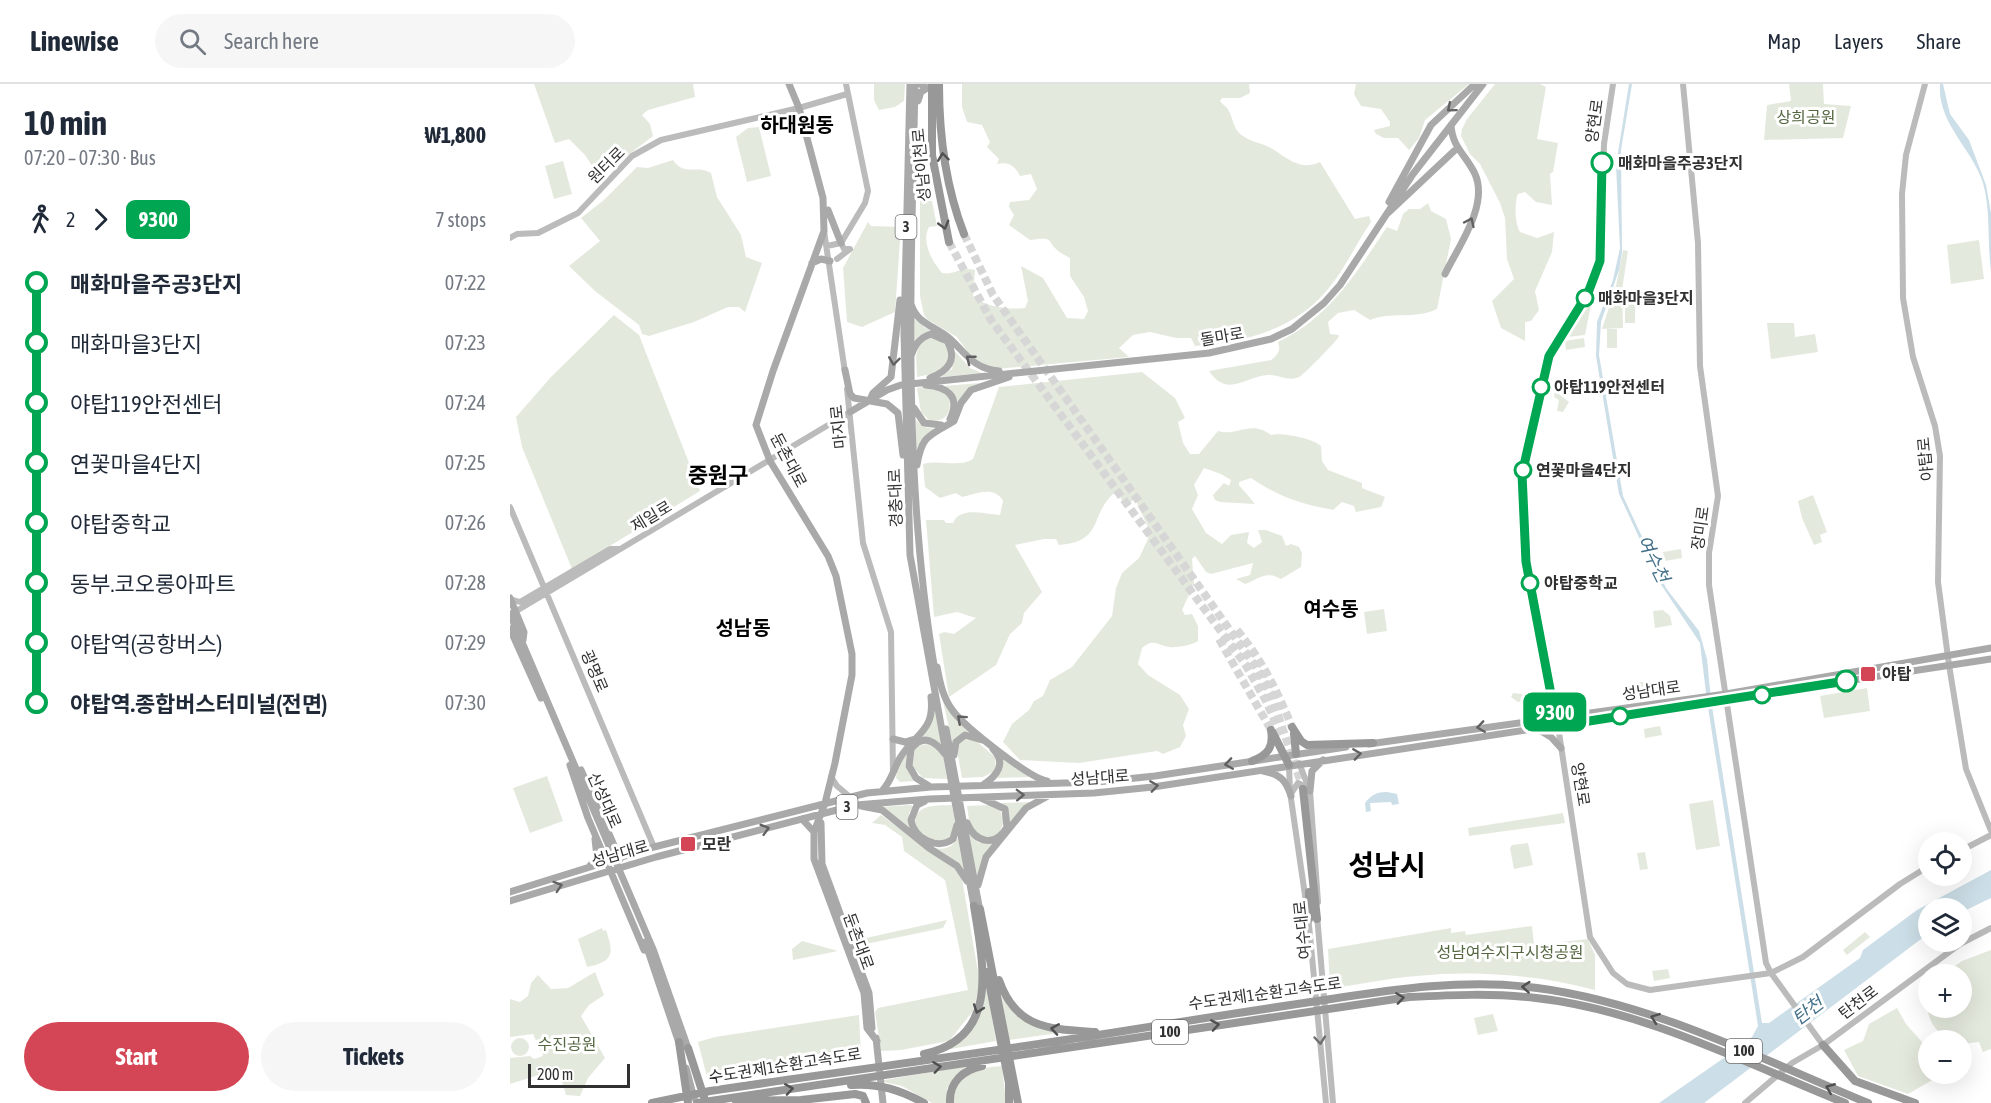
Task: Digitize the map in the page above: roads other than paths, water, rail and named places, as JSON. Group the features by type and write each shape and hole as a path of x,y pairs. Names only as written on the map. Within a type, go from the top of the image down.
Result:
{"highway":[{"name":"성남이천로","path":"932,84 932,155 949,242"},
{"name":"성남이천로","path":"939,84 945,171 963,234"},
{"path":"1298,759 1292,727 1300,741 1307,745 1373,743"},
{"path":"1252,761 1270,749 1273,742 1271,730 1288,760"},
{"name":"여수대로","path":"1300,792 1313,919"},
{"path":"977,903 1009,1083 1009,1103"},
{"path":"981,932 1004,993 1026,1018 1050,1029 1113,1033"},
{"path":"882,1065 944,1048 972,1024 981,1002 983,988 981,932"},
{"path":"981,932 1017,1103"},
{"name":"수도권제1순환고속도로","path":"652,1103 704,1100 826,1083 863,1081 883,1075 991,1058 1032,1044 1450,985 1535,987 1584,996 1615,1010 1792,1072 1868,1103"},
{"name":"수도권제1순환고속도로","path":"1342,1002 1478,994 1538,998 1615,1010"},
{"name":"수도권제1순환고속도로","path":"704,1100 861,1068 1033,1054 1307,1007"},
{"name":"수도권제1순환고속도로","path":"1692,1036 1784,1079 1845,1103"},
{"path":"1821,1041 1855,1081 1915,1103"},
{"path":"679,1042 685,1100"},
{"path":"688,1048 704,1100 779,1101 855,1094 863,1096 866,1103"},
{"path":"950,1103 950,1092 959,1078 991,1058"},
{"path":"863,1081 883,1089 906,1092 924,1103"}],"main road":[{"name":"둔촌대로","path":"789,84 799,108 823,198 824,231 756,425 770,460 828,556 836,576 852,654 852,675 831,777 825,803 814,832 814,860 864,993 867,1028 877,1041"},
{"path":"812,263 821,259 832,262 865,203 868,191 846,84"},
{"name":"경충대로","path":"910,84 906,198 907,371 915,480 916,536 923,604 977,903"},
{"path":"914,118 920,94 927,88 917,84"},
{"name":"경충대로","path":"907,371 914,118 917,84"},
{"path":"1382,218 1431,125 1475,84"},
{"name":"돌마로","path":"850,412 887,390 916,384 961,377 1025,373 1209,353 1271,339 1304,321 1333,293 1382,218 1483,84"},
{"name":"양현로","path":"1613,84 1604,144 1600,261 1588,293 1549,356 1522,474 1526,562 1556,717 1590,937 1613,974 1627,984 1650,990 1771,973"},
{"name":"장미로","path":"1683,84 1698,243 1700,366 1718,495 1709,553 1709,585 1766,963 1779,985 1821,1041"},
{"name":"야탑로","path":"1925,84 1906,155 1900,210 1902,283 1913,357 1935,426 1940,456 1938,582 1948,665 1966,769 1991,833"},
{"path":"799,108 847,94"},
{"name":"원터로","path":"510,238 517,234 538,232 578,213 632,156 654,143 799,108"},
{"path":"1445,274 1478,200 1476,175 1454,144 1451,125"},
{"path":"1382,218 1454,151"},
{"path":"823,198 841,243"},
{"path":"870,400 873,393 891,376 893,369 906,198"},
{"name":"마지로","path":"824,231 832,262 863,543 891,632 894,775"},
{"path":"827,246 841,243"},
{"path":"909,290 913,309 922,322 947,336 971,362 988,370 1025,373"},
{"path":"907,371 918,341 931,334 947,341 953,357 951,364 939,375 916,384"},
{"path":"845,370 850,394 854,398 887,404 898,413 908,490"},
{"path":"915,480 922,443 935,430 954,421 961,403 970,390 983,383 1025,373"},
{"path":"908,394 915,411 924,423 937,426 950,419 955,405 950,392 944,387 916,384"},
{"name":"경충대로","path":"908,394 910,555 923,638 951,763"},
{"name":"제일로","path":"619,549 850,412"},
{"name":"광명로","path":"510,507 654,847"},
{"path":"510,598 520,602 610,549 619,549"},
{"path":"523,643 522,613 612,557 619,549"},
{"path":"510,614 619,549"},
{"path":"510,598 521,623"},
{"path":"923,604 942,690 952,710 1027,773 1043,781 1062,784"},
{"name":"산성대로","path":"510,614 568,754"},
{"name":"산성대로","path":"510,629 586,793 674,1007 688,1048"},
{"path":"882,791 894,775 900,758 928,725 933,710 923,638"},
{"path":"1726,697 1991,648"},
{"path":"1699,701 1991,659"},
{"path":"1529,721 1544,710 1549,685"},
{"name":"성남대로","path":"1298,759 1373,743 1556,717 1699,701"},
{"name":"성남대로","path":"510,892 654,847 825,803 882,791 983,785 1062,784 1155,776 1252,761 1328,758 1557,726 1699,701"},
{"path":"1536,728 1551,737 1561,748"},
{"path":"951,763 954,748 960,738 964,735 978,737 996,752 1000,762 994,778 983,785"},
{"path":"893,738 905,741 917,739"},
{"path":"932,787 916,778 909,766 911,748 920,740 933,741 951,763"},
{"path":"568,754 595,832 608,861 608,871 679,1042"},
{"path":"568,754 587,779 620,857 659,954 674,1007"},
{"path":"1300,792 1318,763 1328,758"},
{"path":"1298,759 1313,919"},
{"path":"1288,760 1300,792"},
{"name":"성남대로","path":"510,901 608,871 856,805 1153,787 1255,770 1288,760"},
{"path":"1255,770 1281,776 1300,792"},
{"path":"831,777 837,786 850,797"},
{"path":"977,903 980,870 986,857 1026,808 1053,794"},
{"path":"960,812 972,833 979,839 991,841 1003,834 1008,821 1005,809 976,796"},
{"path":"929,799 917,805 911,820 915,830 932,844 944,845 953,840 960,812"},
{"path":"856,805 882,810 891,816 929,848 957,866 970,887"},
{"name":"경충대로","path":"960,812 970,887 977,903"},
{"name":"둔촌대로","path":"821,814 819,837 822,864 869,993 872,1028 877,1041 883,1089"},
{"path":"802,819 814,832"},
{"path":"589,867 597,857 595,832"},
{"path":"1972,844 1991,833"},
{"path":"1771,973 1803,957 1918,873"},
{"name":"여수대로","path":"1313,919 1326,1103"},
{"name":"여수대로","path":"1313,919 1333,1103"},
{"name":"탄천로","path":"1745,1103 1821,1041 1960,944 1991,928"},
{"name":"산성대로","path":"651,950 679,1042 704,1100"},
{"path":"883,1089 883,1103"}],"water":[{"name":"탄천","path":"1629,84 1632,84 1621,150 1622,252 1619,270 1601,322 1599,355 1623,496 1666,588 1699,631 1707,659 1711,700 1762,1023 1769,1023 1860,958 1863,950 1918,909 1918,941 1704,1103 1659,1103 1744,1044 1752,1037 1758,1026 1700,643 1660,583 1619,494 1596,356 1597,322 1613,280 1620,248 1616,165"},
{"path":"1940,84 1943,84 1950,114 1969,140 1986,185 1991,213 1991,271 1987,204 1983,183 1978,170 1949,123 1941,98"},
{"path":"1377,793 1397,794 1399,804 1370,803 1371,811 1366,812 1365,803 1370,798"},
{"name":"탄천","path":"1991,870 1991,898 1972,907 1972,898 1939,898 1961,886 1972,886 1972,880"}],"tunnel":[{"path":"964,234 993,295 1256,667 1271,694 1303,789"},
{"path":"949,242 991,320 1245,664 1266,701 1281,735"},
{"path":"1237,630 1269,677 1292,727"},
{"path":"1219,639 1271,730"}],"place":[{"name":"매화마을주공3단지","path":"1602,163"},
{"name":"매화마을3단지","path":"1585,298"},
{"name":"야탑119안전센터","path":"1541,387"},
{"name":"연꽃마을4단지","path":"1523,470"},
{"name":"야탑중학교","path":"1530,583"},
{"name":"야탑","path":"1868,674"},
{"name":"모란","path":"688,844"}],"district":[{"name":"하대원동","path":"797,125"},
{"name":"중원구","path":"718,475"},
{"name":"여수동","path":"1331,609"},
{"name":"성남동","path":"743,628"},
{"name":"성남시","path":"1387,865"}],"park label":[{"name":"상희공원","path":"1806,117"},
{"name":"성남여수지구시청공원","path":"1510,952"},
{"name":"수진공원","path":"567,1044"}],"water label":[{"name":"여수천","path":"1653,559"}]}
